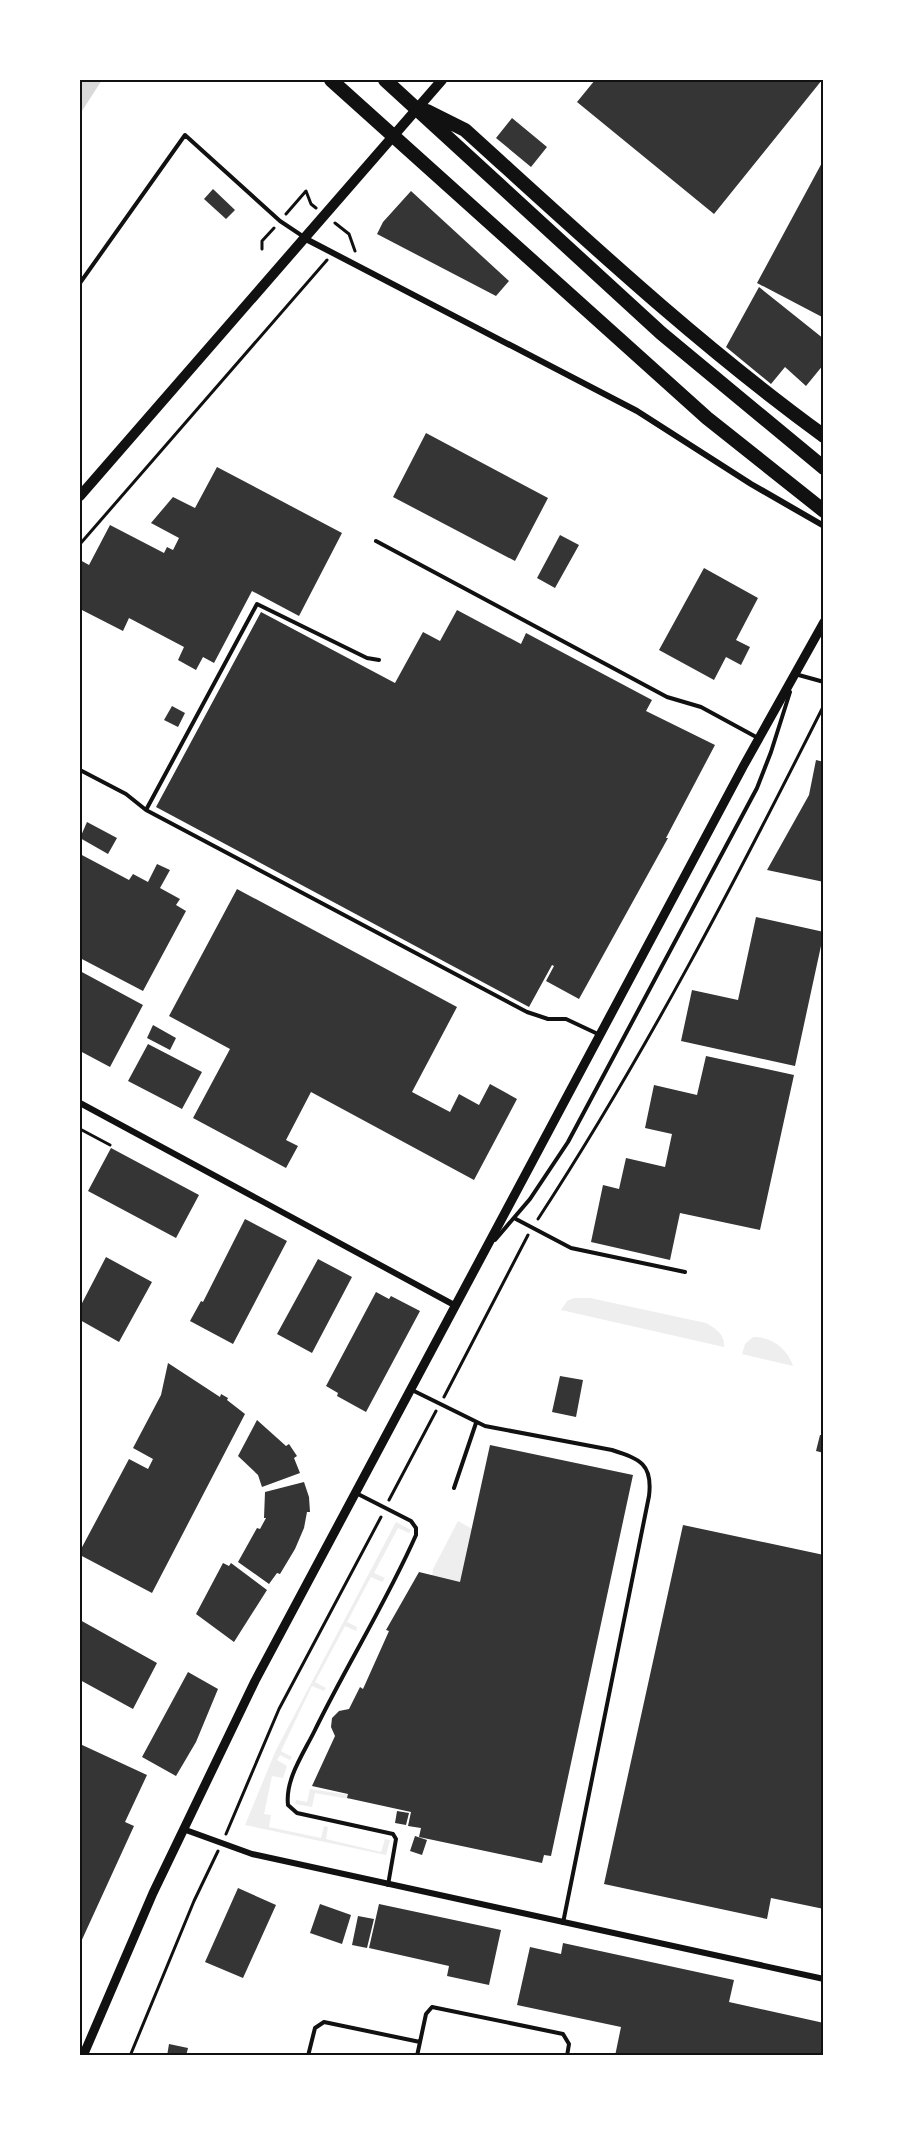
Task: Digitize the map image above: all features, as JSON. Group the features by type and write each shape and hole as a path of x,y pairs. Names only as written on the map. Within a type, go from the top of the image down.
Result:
{"highway":[{"path":"331,80 707,418 824,511"},
{"path":"385,80 661,333 824,468"},
{"path":"412,104 465,130 671,317 754,385 824,436"}],"main road":[{"path":"80,496 442,80"}],"street":[{"path":"304,238 637,411 742,478 824,526"},
{"path":"83,2055 108,1994 183,1829 255,1681 759,738 824,622"},
{"path":"80,1103 456,1306"},
{"path":"183,1829 252,1854 388,1886 824,1979"}],"lane":[{"path":"80,283 185,135 280,221 304,238"},
{"path":"376,541 667,697 700,707 759,738"},
{"path":"146,810 257,604 367,658 379,660"},
{"path":"485,1251 548,1175 568,1142 747,807 771,752 795,674 824,682"},
{"path":"80,770 126,794 146,810 527,1012 548,1019 566,1020 600,1035"},
{"path":"513,1218 571,1248 685,1272"},
{"path":"411,1389 476,1423 630,1456 648,1469 651,1480 563,1924"},
{"path":"454,1488 476,1423"},
{"path":"355,1493 414,1523 416,1536 333,1693 293,1774 287,1797 288,1805 297,1813 395,1836 388,1886"},
{"path":"417,2055 426,2014 432,2007 563,2034 569,2044 567,2055"},
{"path":"308,2055 315,2028 324,2022 420,2042"}],"path":[{"path":"262,241 262,249"},
{"path":"80,544 333,253"},
{"path":"130,2055 194,1901 222,1844 279,1709 532,1229 598,1127 669,1002 824,705"},
{"path":"80,1129 110,1145"}],"shaded area":[{"path":"80,80 102,80 80,114"},
{"path":"574,1298 590,1298 706,1323 721,1335 724,1347 561,1310 567,1301"},
{"path":"753,1337 760,1337 778,1345 787,1354 793,1366 742,1354 745,1344"},
{"path":"458,1521 474,1530 462,1584 432,1577 433,1569"},
{"path":"396,1522 411,1530 409,1533 398,1528 374,1573 385,1578 382,1582 371,1577 347,1622 357,1627 356,1631 345,1626 315,1682 326,1688 324,1691 312,1686 281,1751 292,1757 290,1760 280,1755 277,1760 287,1766 283,1778 272,1776 264,1814 271,1815 269,1827 321,1838 324,1826 328,1827 326,1839 381,1852 385,1839 390,1840 386,1855 245,1825 276,1750"},
{"path":"310,1789 350,1795 349,1799 315,1793 312,1807 295,1804 296,1800 307,1802"}],"building":[{"path":"595,80 822,80 714,214 577,102"},
{"path":"512,118 547,147 531,167 496,138"},
{"path":"824,159 824,318 757,283"},
{"path":"213,189 235,210 226,219 204,199"},
{"path":"411,191 509,281 496,296 377,234 383,222"},
{"path":"759,287 824,339 824,364 806,386 785,367 771,384 726,347"},
{"path":"426,433 548,498 515,561 393,497"},
{"path":"217,467 342,533 299,616 252,591 214,663 203,657 196,670 178,660 184,647 129,618 123,631 80,609 80,560 89,565 110,525 164,553 167,547 173,550 179,538 151,523 173,497 195,508"},
{"path":"560,535 579,545 555,588 537,578"},
{"path":"704,568 758,598 736,640 750,647 741,665 726,657 714,680 659,650"},
{"path":"457,610 521,644 526,633 652,700 646,711 715,745 666,838 668,838 579,999 546,981 554,966 552,965 529,1007 156,807 261,612 395,683 423,632 440,641"},
{"path":"172,706 185,713 178,727 164,720"},
{"path":"816,760 824,762 824,882 767,870 809,795"},
{"path":"87,822 117,838 108,854 80,838"},
{"path":"80,854 129,880 133,874 148,882 157,864 170,870 160,888 180,899 176,905 186,911 143,991 80,958"},
{"path":"237,889 457,1007 412,1092 450,1112 459,1094 479,1105 490,1084 517,1099 474,1180 311,1092 286,1140 298,1146 286,1168 193,1118 230,1049 169,1016"},
{"path":"756,917 824,932 795,1066 681,1041 692,990 738,1000"},
{"path":"80,971 143,1005 110,1067 80,1051"},
{"path":"153,1025 176,1038 170,1050 147,1038"},
{"path":"148,1044 202,1072 182,1109 128,1081"},
{"path":"706,1056 794,1075 760,1230 680,1213 670,1260 591,1242 603,1185 619,1189 626,1158 665,1167 672,1134 645,1128 654,1085 697,1095"},
{"path":"111,1148 199,1195 176,1238 88,1191"},
{"path":"245,1219 287,1241 233,1344 190,1321 201,1301 203,1302"},
{"path":"106,1257 152,1282 119,1342 80,1320 80,1307"},
{"path":"318,1259 352,1277 312,1353 277,1334"},
{"path":"376,1292 389,1299 391,1296 420,1311 366,1412 337,1396 338,1393 326,1386"},
{"path":"168,1363 220,1397 221,1394 228,1398 227,1400 245,1414 152,1593 80,1555 80,1551 129,1459 148,1469 153,1459 133,1448 161,1395"},
{"path":"560,1376 583,1380 576,1417 552,1412"},
{"path":"257,1420 286,1446 289,1444 297,1456 294,1458 300,1473 262,1487 258,1475 238,1456"},
{"path":"820,1435 824,1435 824,1453 816,1451"},
{"path":"490,1445 633,1475 551,1856 544,1855 542,1863 419,1837 421,1828 408,1826 411,1812 347,1798 348,1794 312,1786 335,1736 331,1727 332,1718 339,1711 349,1709 360,1687 363,1689 389,1631 386,1630 419,1572 460,1582"},
{"path":"304,1482 309,1497 310,1512 307,1512 304,1528 295,1549 280,1574 277,1573 269,1584 238,1562 257,1528 260,1529 266,1518 264,1518 265,1492"},
{"path":"683,1525 824,1555 824,1909 771,1898 767,1919 604,1884"},
{"path":"223,1563 229,1566 231,1563 267,1590 234,1642 196,1614"},
{"path":"80,1620 157,1663 133,1709 80,1680"},
{"path":"188,1672 218,1689 196,1742 176,1776 142,1757"},
{"path":"80,1744 147,1775 125,1822 134,1826 80,1944"},
{"path":"397,1811 409,1813 406,1825 395,1823"},
{"path":"415,1836 427,1840 422,1855 410,1851"},
{"path":"238,1888 276,1905 243,1978 205,1962"},
{"path":"320,1904 351,1915 342,1944 310,1933"},
{"path":"379,1904 501,1930 489,1985 447,1976 449,1966 369,1948"},
{"path":"358,1916 374,1919 367,1948 352,1945"},
{"path":"563,1943 734,1980 729,2002 824,2023 824,2056 615,2056 621,2027 517,2005 530,1947 561,1954"},
{"path":"169,2044 188,2048 186,2056 167,2056"}]}
